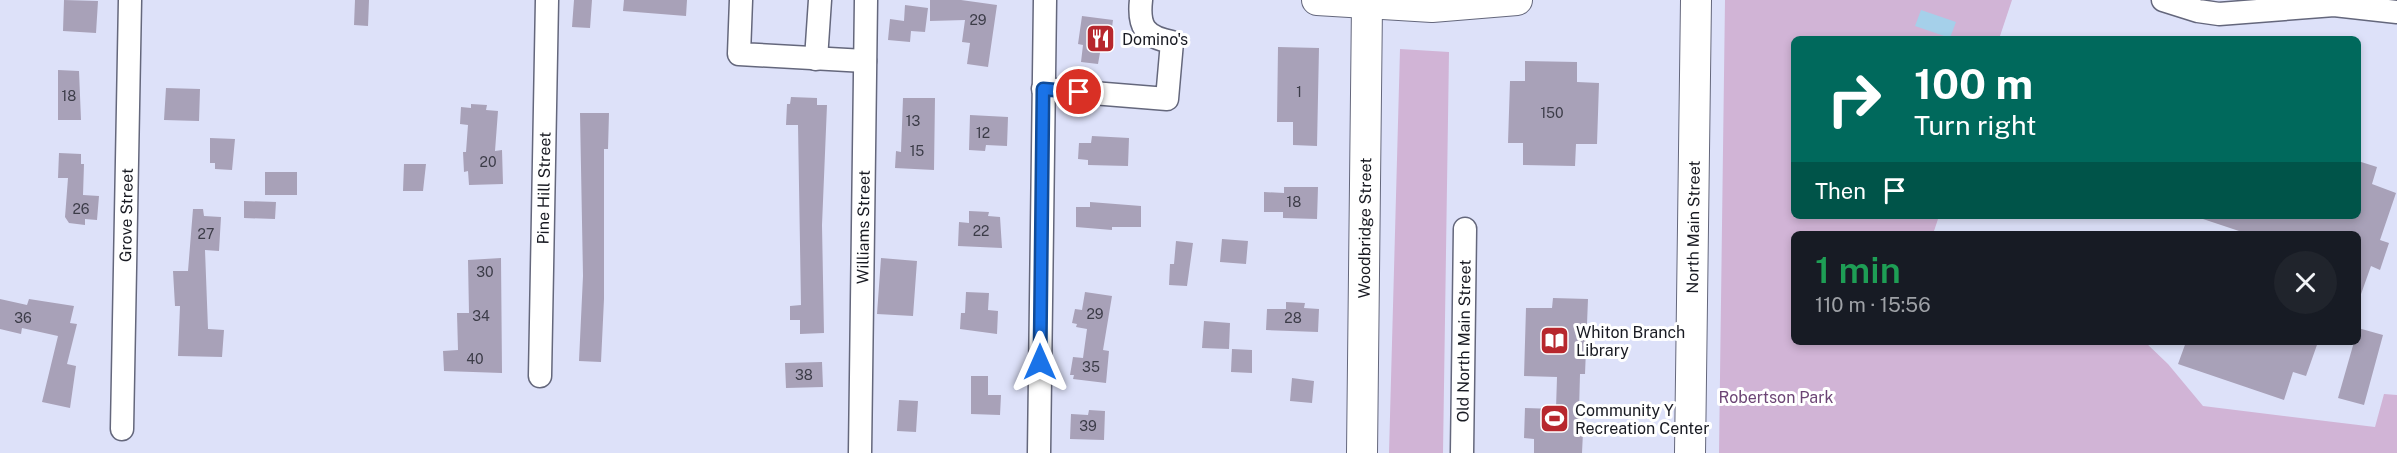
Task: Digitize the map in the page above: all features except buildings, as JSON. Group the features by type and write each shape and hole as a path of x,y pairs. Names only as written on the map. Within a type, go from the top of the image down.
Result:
{"main road":[{"path":"1317,0 1441,7 1517,0"},
{"name":"North Main Street","path":"1690,453 1696,0"},
{"name":"Woodbridge Street","path":"1362,453 1367,4"}],"street":[{"name":"Grove Street","path":"122,429 130,0"},
{"name":"Pine Hill Street","path":"540,376 547,0"},
{"path":"741,0 739,54 865,61"},
{"path":"816,59 820,0"},
{"name":"Williams Street","path":"860,453 866,0"},
{"path":"1039,453 1045,0"},
{"path":"1043,89 1167,99 1172,42 1156,39 1146,31 1139,18 1141,0"},
{"path":"2163,0 2206,6 2232,14 2334,5 2397,12"},
{"name":"Old North Main Street","path":"1462,453 1465,229"}],"green space":[{"name":"Robertson Park","path":"1725,0 2012,0 2000,36 1791,36 1791,219 1938,219 1934,231 1791,231 1791,345 2148,345 2168,364 2203,406 2375,427 2384,394 2397,395 2397,453 1719,453"},
{"path":"1400,49 1449,52 1443,453 1389,453"}],"water":[{"path":"1921,10 1956,22 1951,36 1915,26"}],"place":[{"name":"Domino's","path":"1101,39"},
{"name":"Whiton Branch Library","path":"1555,341"},
{"name":"Community Y Recreation Center","path":"1554,419"}],"route":[{"path":"1040,362 1043,89 1079,92"}]}
